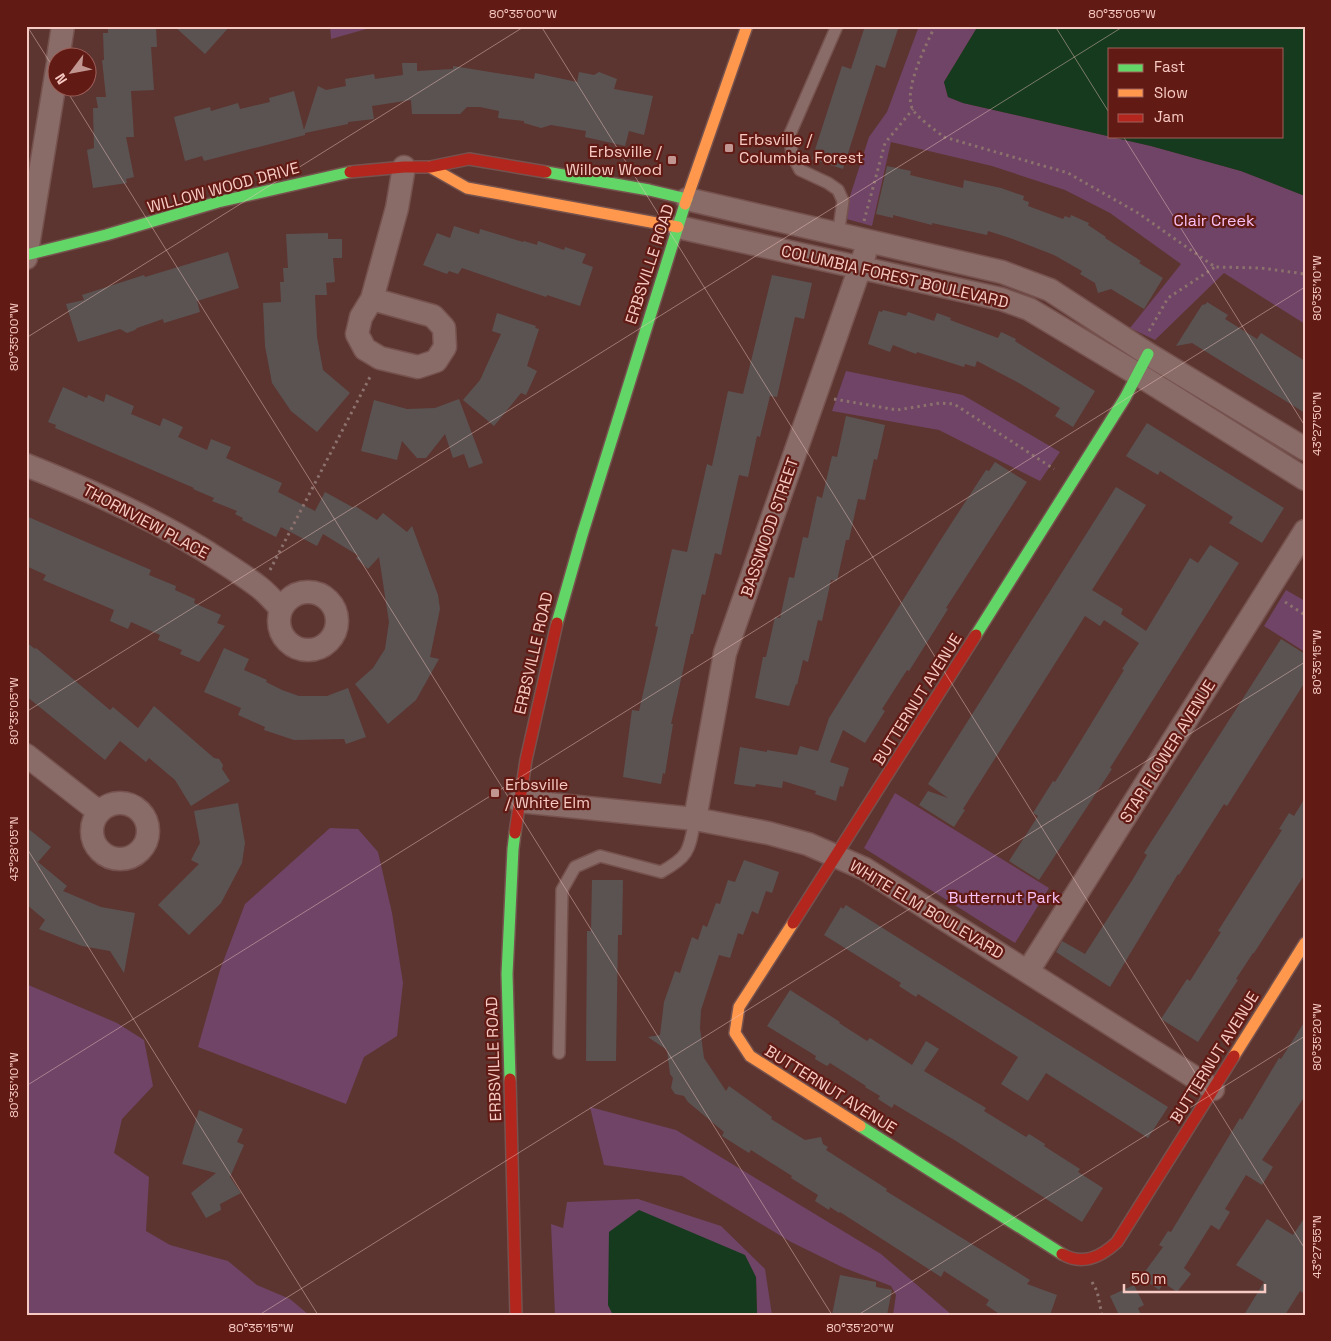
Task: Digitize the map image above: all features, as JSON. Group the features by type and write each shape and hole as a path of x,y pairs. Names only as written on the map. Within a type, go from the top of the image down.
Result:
{"street":[{"path":"60,48 63,26"},
{"name":"ERBSVILLE ROAD","path":"516,1315 514,1178 507,974 513,850 519,801 533,723 561,605 678,227 747,26"},
{"path":"26,256 52,98"},
{"name":"WILLOW WOOD DRIVE","path":"26,256 218,202 347,172 430,167 469,159 649,190 687,199"},
{"path":"430,167 468,188 678,227"},
{"path":"372,299 433,316 444,328 446,347 436,361 418,367 380,358 365,349 357,334 361,317 372,299 397,208 404,168"},
{"name":"COLUMBIA FOREST BOULEVARD","path":"687,199 1002,272 1050,290 1148,354 1305,449"},
{"name":"COLUMBIA FOREST BOULEVARD","path":"678,227 1002,299 1029,309 1305,479"},
{"name":"BASSWOOD STREET","path":"695,819 725,653 860,268 856,239"},
{"name":"BUTTERNUT AVENUE","path":"1148,354 1139,375 740,1007 735,1033 750,1056 1064,1256 1075,1260 1096,1259 1107,1253 1117,1242 1305,943"},
{"name":"THORNVIEW PLACE","path":"26,466 95,493 173,531 261,588 281,608"},
{"name":"STAR FLOWER AVENUE","path":"1028,971 1305,531"},
{"path":"26,755 99,812"},
{"name":"WHITE ELM BOULEVARD","path":"519,801 695,819 768,833 808,844 837,855 865,869 1213,1089"}],"lane":[{"path":"838,26 790,134 792,155 800,170 828,183 838,190 856,239"},
{"path":"559,1054 562,890 575,867 600,856 660,872 678,863 689,849 695,819"}],"path":[{"path":"935,26 920,59 910,97 913,109 944,137 1068,173 1138,213 1215,267 1261,268 1305,274"},
{"path":"856,239 885,143 913,109"},
{"path":"1148,354 1148,333 1168,298 1215,267"},
{"path":"261,588 380,358"},
{"path":"816,396 897,410 940,403 954,404 1072,482"},
{"path":"1085,1260 1097,1291 1102,1315"}],"green space":[{"path":"330,26 377,26 331,39"},
{"name":"Clair Creek","path":"919,26 978,26 944,82 948,97 963,103 1108,136 1108,138 1151,146 1241,171 1305,196 1305,324 1224,273 1155,340 1130,328 1181,264 1110,213 1065,190 992,166 891,142 872,226 843,218 869,137 887,112"},
{"path":"846,371 963,395 1060,452 1040,481 939,430 832,411"},
{"path":"1286,590 1305,601 1305,652 1264,626"},
{"name":"Butternut Park","path":"895,793 1049,888 1015,943 864,848"},
{"path":"330,828 358,829 378,852 392,913 403,983 397,1036 364,1057 346,1104 198,1047 220,970 245,904"},
{"path":"26,984 117,1023 144,1040 153,1086 122,1119 114,1153 149,1177 146,1231 170,1245 228,1261 257,1285 290,1299 309,1315 26,1315"},
{"path":"590,1107 676,1130 881,1254 952,1315 893,1315 896,1295 891,1286 842,1267 791,1242 682,1176 604,1165"},
{"path":"638,1199 721,1226 765,1269 772,1315 757,1315 756,1277 608,1305 613,1315 555,1315 551,1224 563,1228 567,1202"}],"shaded area":[{"path":"978,26 1305,26 1305,196 1241,171 1116,138 1284,138 1284,48 1108,48 1108,136 963,103 948,97 944,82"},
{"path":"639,1210 745,1255 756,1277 757,1315 613,1315 608,1305 609,1232"}],"building":[{"path":"108,26 156,26 157,47 151,47 154,90 131,91 134,137 126,137 134,177 126,179 127,183 93,188 87,150 94,148 93,108 98,108 96,98 106,97 102,60 104,60 103,33 108,33"},
{"path":"174,26 230,26 205,54"},
{"path":"865,26 899,26 885,68 876,65 843,169 812,159 842,66 851,69"},
{"path":"402,63 417,63 417,71 453,69 453,66 534,79 535,73 577,82 579,72 594,75 599,72 617,79 614,89 653,96 644,135 629,131 625,146 585,137 586,131 551,125 541,128 524,123 524,121 498,118 499,111 480,107 467,107 460,114 412,114 411,100 372,106 374,119 348,122 348,124 305,133 305,135 204,161 202,156 185,161 174,117 210,107 211,111 238,103 240,109 270,102 269,98 294,91 304,130 318,86 326,90 346,86 345,79 374,74 375,79 403,75"},
{"path":"887,166 911,171 910,175 963,188 964,180 1001,188 1024,196 1023,200 1029,202 1028,206 1063,219 1065,216 1070,218 1071,215 1089,223 1088,225 1105,238 1141,261 1139,263 1163,278 1144,309 1111,289 1098,293 1095,283 1080,274 1082,271 1054,255 1010,238 988,231 987,235 932,223 932,225 893,215 893,218 876,214"},
{"path":"454,226 479,234 480,229 537,245 538,241 564,250 565,247 586,254 582,263 593,267 580,306 547,295 546,297 462,268 458,274 449,271 447,274 423,265 437,233 450,238"},
{"path":"328,233 328,239 342,239 342,258 333,258 335,282 326,283 327,295 315,295 317,337 323,370 350,393 317,432 291,411 272,383 265,346 263,303 281,302 280,282 284,282 283,268 288,268 286,234"},
{"path":"228,252 239,288 197,301 200,312 164,323 163,319 127,333 120,329 78,342 66,304 84,300 82,295 144,275 145,277"},
{"path":"772,275 812,283 804,319 795,317 777,397 770,396 760,437 757,436 748,477 739,475 721,555 715,553 705,595 702,594 671,724 673,724 665,774 663,773 661,784 623,777 632,710 639,711 658,627 655,626 672,549 687,552 707,464 712,466 728,391 743,394"},
{"path":"1207,302 1228,315 1225,319 1257,339 1261,333 1305,361 1305,413 1192,343 1176,346 1202,305"},
{"path":"883,310 906,316 908,312 934,321 937,313 951,318 950,320 998,338 1001,332 1016,339 1015,341 1095,391 1073,427 1055,416 1060,408 1019,383 977,361 975,367 965,364 964,367 917,352 916,354 893,345 890,352 868,344 879,311 882,312"},
{"path":"497,313 536,326 535,328 539,329 527,366 537,371 526,395 521,393 494,426 463,400 480,380 501,334 492,331"},
{"path":"63,387 87,398 88,395 104,402 106,394 134,406 131,414 160,426 163,418 183,427 178,437 207,450 211,439 231,447 226,458 282,483 278,492 315,511 325,492 354,508 355,506 377,520 383,513 407,532 412,526 438,595 440,609 430,657 439,659 416,700 388,724 355,684 373,668 385,649 389,622 379,557 368,569 356,558 359,556 323,534 317,546 281,527 276,537 242,520 243,518 235,514 237,511 212,501 214,498 194,488 55,428 56,425 48,422"},
{"path":"459,399 483,463 469,468 464,454 453,458 445,434 426,458 417,458 402,441 397,460 361,451 374,400 407,409 435,408"},
{"path":"846,416 885,425 877,460 874,459 865,500 858,499 837,581 831,580 822,621 818,620 808,662 803,660 797,685 789,706 755,698 763,657 766,657 775,617 780,618 789,577 794,578 803,537 808,538 817,496 822,498 832,456 837,457"},
{"path":"1147,423 1284,508 1262,543 1229,523 1233,517 1160,471 1158,475 1126,456"},
{"path":"995,462 1027,482 946,608 948,609 909,671 907,670 882,709 885,711 865,743 843,730 830,762 849,768 843,787 840,786 836,801 815,794 816,791 783,781 782,788 756,784 755,787 734,784 740,747 797,755 800,746 818,751 829,718 938,544 986,470 989,471"},
{"path":"1116,487 1146,505 1092,590 1123,609 1121,614 1146,631 1190,558 1198,563 1210,545 1239,563 1110,768 1112,769 1039,880 1009,861 1038,816 1033,813 1080,742 1139,643 1104,620 1100,626 1085,616 963,809 965,810 954,827 919,805 928,791 948,798 928,784"},
{"path":"26,516 151,570 149,575 176,586 175,590 195,599 194,603 221,615 217,623 225,626 199,662 180,654 182,650 158,640 160,635 131,622 128,629 110,621 114,610 43,580 46,575 26,566"},
{"path":"1281,639 1305,654 1305,682 1227,806 1224,804 1178,874 1110,987 1056,952 1062,941 1085,954 1133,879 1147,855 1144,853"},
{"path":"26,642 36,648 110,710 113,707 138,728 154,706 214,758 219,759 223,765 222,769 230,781 191,806 175,780 149,758 146,762 120,741 105,760 26,696"},
{"path":"224,648 249,659 244,670 267,680 266,682 282,690 299,696 327,696 348,688 366,737 346,744 344,739 294,740 264,730 265,727 238,715 241,708 204,692"},
{"path":"1305,798 1305,874 1236,979 1238,980 1198,1042 1161,1019 1187,979 1190,981 1221,932 1218,931 1282,830 1279,829 1289,813 1294,816"},
{"path":"238,803 245,843 242,863 221,903 189,935 158,905 199,864 191,860 200,843 194,811"},
{"path":"26,827 51,847 38,862 67,886 63,891 101,907 135,913 124,973 110,951 82,946 39,929 45,920 26,904"},
{"path":"744,860 779,872 772,893 766,891 758,914 752,911 743,935 738,933 730,958 719,955 701,1010 700,1028 704,1058 726,1091 729,1086 772,1117 771,1119 805,1140 821,1137 823,1144 828,1147 826,1150 887,1189 886,1191 1030,1280 1027,1284 1057,1295 1050,1315 1001,1315 986,1305 989,1300 944,1271 941,1277 840,1212 830,1207 829,1210 815,1201 818,1195 751,1150 749,1153 722,1136 724,1132 688,1102 684,1096 675,1094 671,1088 673,1078 670,1074 667,1050 648,1037 660,1035 664,1002 675,971 680,973 692,937 698,940 703,925 707,927 716,903 720,904 728,880 735,882"},
{"path":"592,880 623,880 622,935 618,935 616,1061 586,1061 587,931 591,931"},
{"path":"846,905 1168,1107 1148,1138 1046,1073 1028,1101 1001,1084 1018,1057 918,994 916,997 899,986 901,983 824,935 841,907 843,909"},
{"path":"790,990 867,1041 870,1038 912,1065 926,1041 939,1049 924,1071 986,1108 984,1111 1026,1137 1029,1134 1045,1144 1044,1146 1080,1169 1078,1172 1103,1188 1082,1222 956,1141 894,1104 892,1108 878,1099 880,1096 866,1086 830,1063 827,1066 815,1059 816,1056 767,1026"},
{"path":"1305,1021 1305,1096 1262,1160 1273,1167 1262,1185 1246,1175 1225,1209 1230,1212 1219,1230 1211,1225 1184,1268 1191,1274 1177,1292 1164,1283 1159,1290 1141,1277 1163,1247 1159,1245 1168,1231 1171,1232 1240,1118 1242,1120 1279,1058 1281,1059"},
{"path":"199,1110 243,1129 237,1142 244,1145 230,1177 241,1193 220,1204 221,1210 206,1218 191,1193 216,1173 182,1164"},
{"path":"1305,1217 1305,1294 1300,1291 1285,1315 1244,1315 1264,1282 1236,1265 1267,1219 1293,1235"},
{"path":"840,1275 876,1282 876,1287 892,1290 887,1315 832,1315"},
{"path":"1134,1285 1144,1305 1138,1308 1141,1315 1119,1315 1110,1296"}],"traffic: fast":[{"path":"26,255 106,235 218,202 350,172"},
{"path":"546,172 649,190 687,199"},
{"path":"557,623 582,535 685,204"},
{"path":"976,635 1125,398 1148,354"},
{"path":"510,1079 507,974 515,833"},
{"path":"860,1126 1062,1254"}],"traffic: slow":[{"path":"685,204 747,26"},
{"path":"430,167 467,188 678,227"},
{"path":"793,923 739,1007 735,1033 750,1056 860,1126"},
{"path":"1234,1056 1305,943"}],"traffic: jam":[{"path":"350,172 404,167 430,167 469,159 546,172"},
{"path":"515,833 526,760 557,623"},
{"path":"793,923 976,635"},
{"path":"1062,1254 1077,1259 1091,1258 1105,1252 1117,1242 1234,1056"},
{"path":"510,1079 516,1315"}],"place":[{"name":"Erbsville / Columbia Forest","path":"729,148"},
{"name":"Erbsville / Willow Wood","path":"672,160"},
{"name":"Erbsville / White Elm","path":"495,793"}]}
